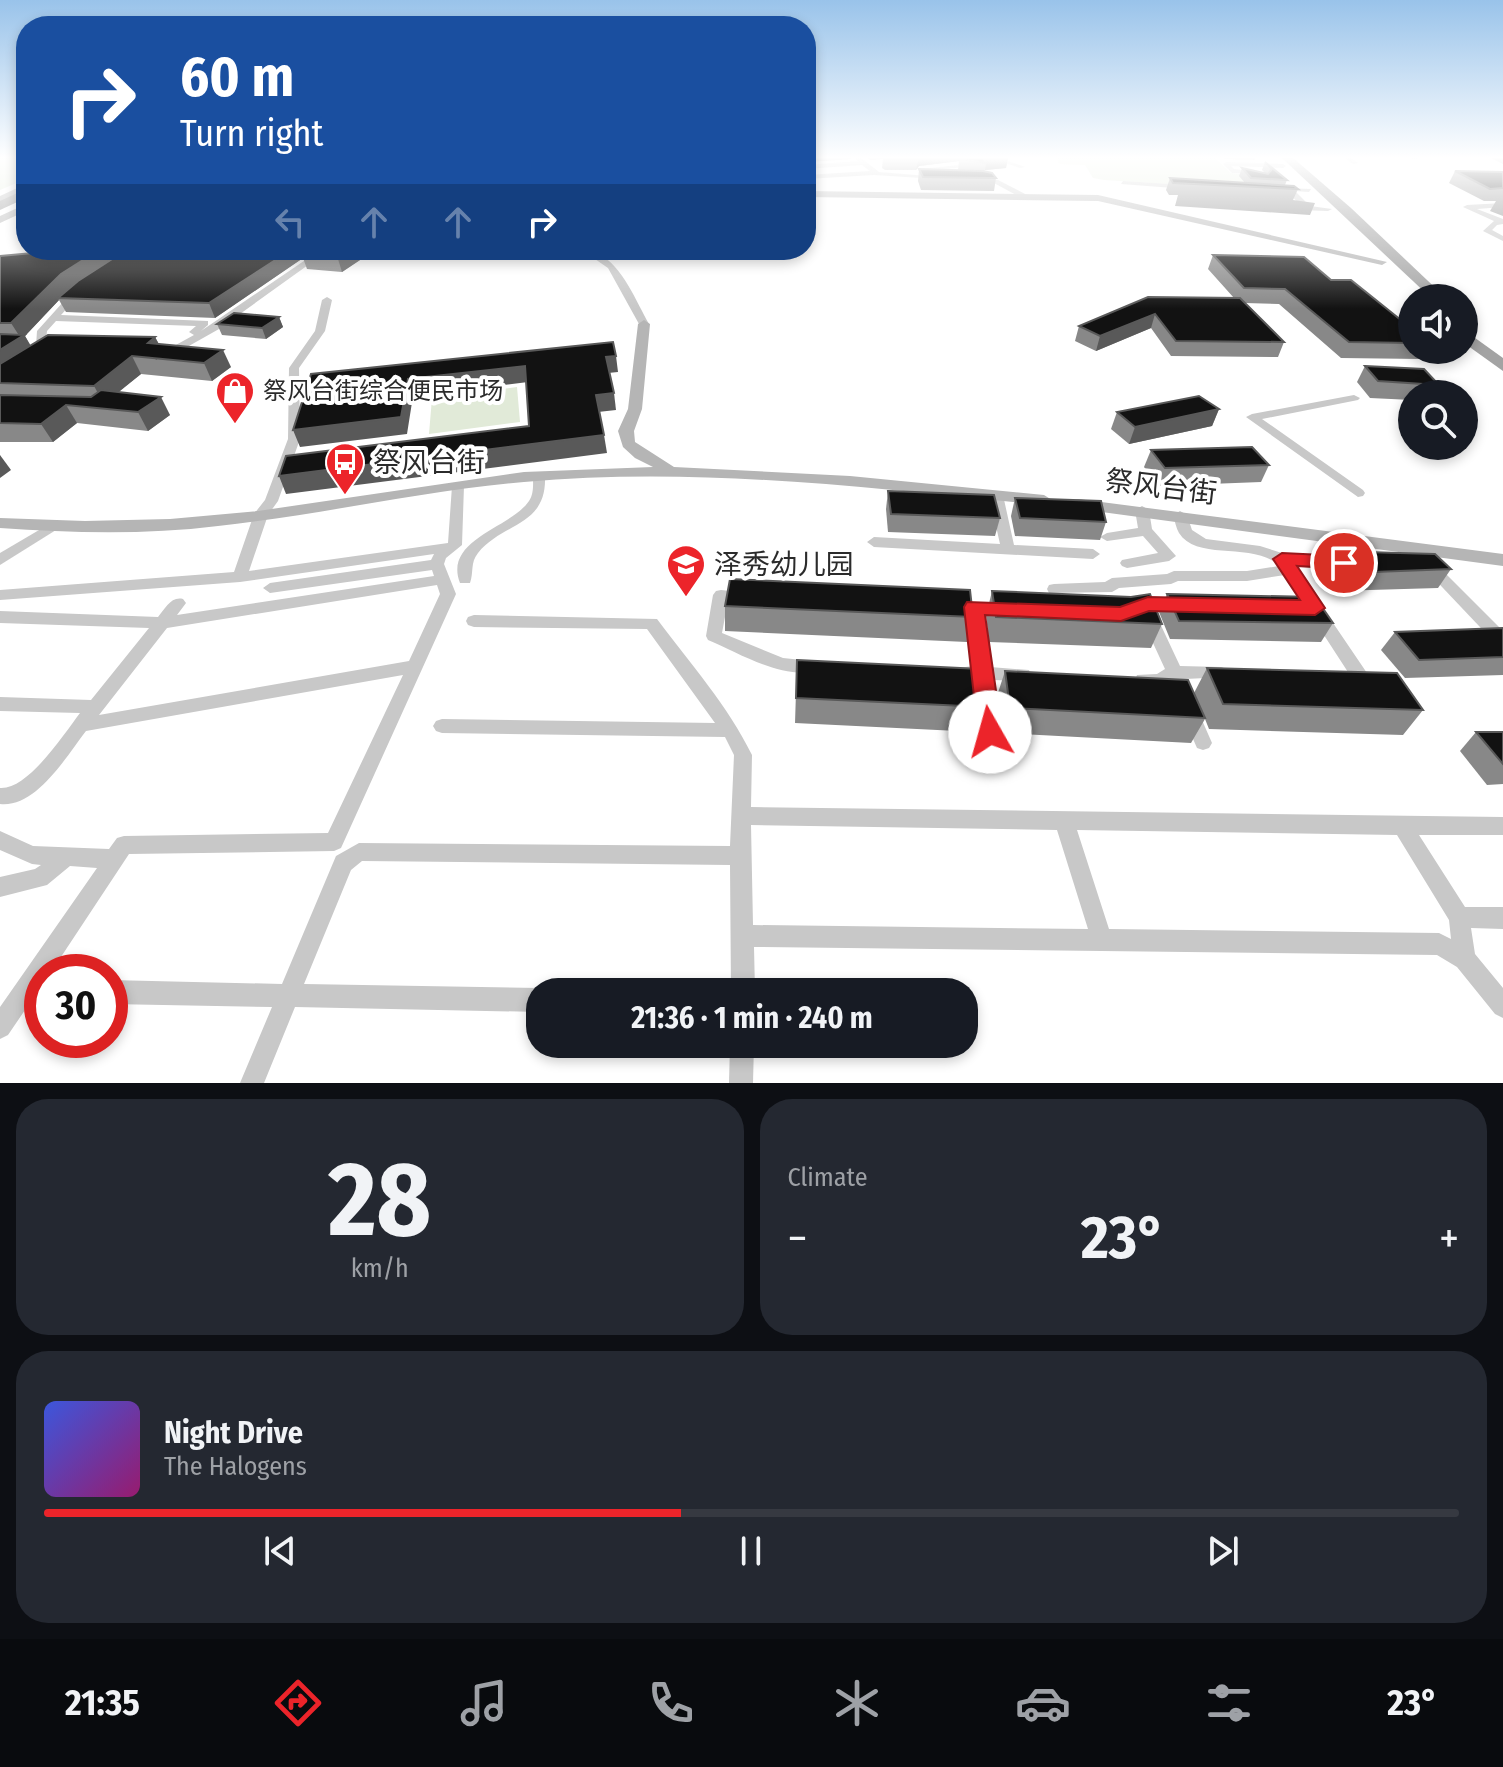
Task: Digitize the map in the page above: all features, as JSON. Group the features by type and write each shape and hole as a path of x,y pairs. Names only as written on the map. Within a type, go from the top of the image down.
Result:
{"main road":[{"path":"1327,208 1402,263 1424,284"},
{"path":"1328,209 1406,284"},
{"path":"1382,262 1402,263"},
{"path":"1478,330 1503,350"},
{"path":"1478,346 1503,366"}],"street":[{"path":"1149,208 1382,262"},
{"path":"1301,208 1328,209"},
{"path":"1468,208 1503,222"},
{"path":"1503,222 1495,223 1487,231 1503,239"},
{"path":"146,348 176,349 310,260"},
{"path":"602,260 611,266 644,324 635,409 626,431 628,444 641,455 672,470"},
{"path":"41,346 42,331 85,287"},
{"path":"240,577 261,514 271,501 294,439 294,368 320,331 327,300"},
{"path":"53,318 200,321 205,323 193,333 199,336"},
{"path":"27,346 54,346 32,361"},
{"path":"1354,398 1252,417 1358,493"},
{"name":"祭风台街","path":"0,523 51,527 171,525 539,476 672,470 760,473 1142,510 1503,560"},
{"path":"465,579 465,560 474,549 526,512 537,500 539,476"},
{"path":"0,595 240,577 449,547 455,545 458,486"},
{"path":"996,495 1008,549"},
{"path":"1127,563 1169,556 1145,531 1142,510"},
{"path":"1180,515 1185,532 1196,540 1271,552 1286,564 1307,608 1355,677"},
{"path":"0,560 51,527"},
{"path":"1107,537 1145,531"},
{"path":"874,542 1093,554"},
{"path":"0,1027 124,845 334,842 448,594 440,571 449,547"},
{"path":"1054,589 1112,587 1112,583 1171,579 1174,576 1247,576 1286,564 1364,563"},
{"path":"1412,564 1428,564 1503,641"},
{"path":"270,588 440,571"},
{"path":"0,617 162,623 440,571"},
{"path":"768,598 721,595 714,636 781,664 828,666"},
{"path":"2,799 11,797 39,778 178,603"},
{"path":"1163,605 1139,608 1174,672 1203,743"},
{"path":"942,606 1018,609"},
{"path":"974,607 990,732"},
{"path":"474,621 651,623 730,730 743,755 740,856 743,978"},
{"path":"82,725 416,666"},
{"path":"951,672 1041,675"},
{"path":"1129,679 1159,680 1174,672 1236,673"},
{"path":"0,704 96,707"},
{"path":"442,726 730,730"},
{"path":"741,816 1503,826"},
{"path":"1064,821 1102,940"},
{"path":"1402,826 1459,917 1465,959"},
{"path":"0,840 32,855 114,859"},
{"path":"252,1083 343,863 359,852 740,856"},
{"path":"0,887 40,878 65,858"},
{"path":"1459,917 1503,918"},
{"path":"743,936 1439,944 1465,959 1503,1006"},
{"path":"128,992 526,1000"},
{"path":"741,1083 742,1058"}],"green space":[{"path":"517,387 520,422 429,434 432,398"}],"building":[{"path":"16,255 16,260 83,260 61,274 11,323 0,323 0,256"},
{"path":"1213,255 1304,257 1331,280 1351,280 1398,318 1398,343 1349,342 1285,289 1244,288"},
{"path":"111,260 276,260 209,303 58,298"},
{"path":"1148,297 1240,298 1284,342 1176,341 1155,314 1100,336 1079,326"},
{"path":"234,313 279,317 262,328 217,324"},
{"path":"0,334 24,335 0,350"},
{"path":"48,335 155,337 148,343 223,350 204,363 132,356 94,386 0,383 0,364"},
{"path":"613,342 616,356 606,357 614,393 596,395 604,435 279,476 286,456 529,426 525,366 408,379 401,417 293,430 311,374"},
{"path":"1365,366 1424,369 1434,380 1398,382 1378,381"},
{"path":"101,390 161,397 138,412 66,405 41,424 0,423 0,395 91,397"},
{"path":"1199,396 1219,409 1135,427 1117,412"},
{"path":"1252,447 1269,465 1165,468 1151,450"},
{"path":"888,491 994,495 1000,518 891,514"},
{"path":"1015,498 1101,501 1106,522 1020,518"},
{"path":"1329,551 1435,554 1451,569 1348,573"},
{"path":"730,579 970,590 973,617 725,606"},
{"path":"992,591 1131,597 1150,594 1162,624 996,617"},
{"path":"1167,594 1315,597 1333,623 1179,621"},
{"path":"1503,628 1503,657 1419,660 1395,632"},
{"path":"797,660 980,669 985,707 796,698"},
{"path":"1207,668 1397,673 1423,710 1223,704"},
{"path":"1005,671 1188,680 1205,718 1010,708"},
{"path":"1476,732 1503,732 1503,764"}],"place":[{"name":"祭风台街综合便民市场","path":"235,425"},
{"name":"祭风台街","path":"345,496"},
{"name":"泽秀幼儿园","path":"686,598"}],"route":[{"path":"990,732 974,607 1121,614 1148,604 1315,608 1282,559 1344,563"}]}
